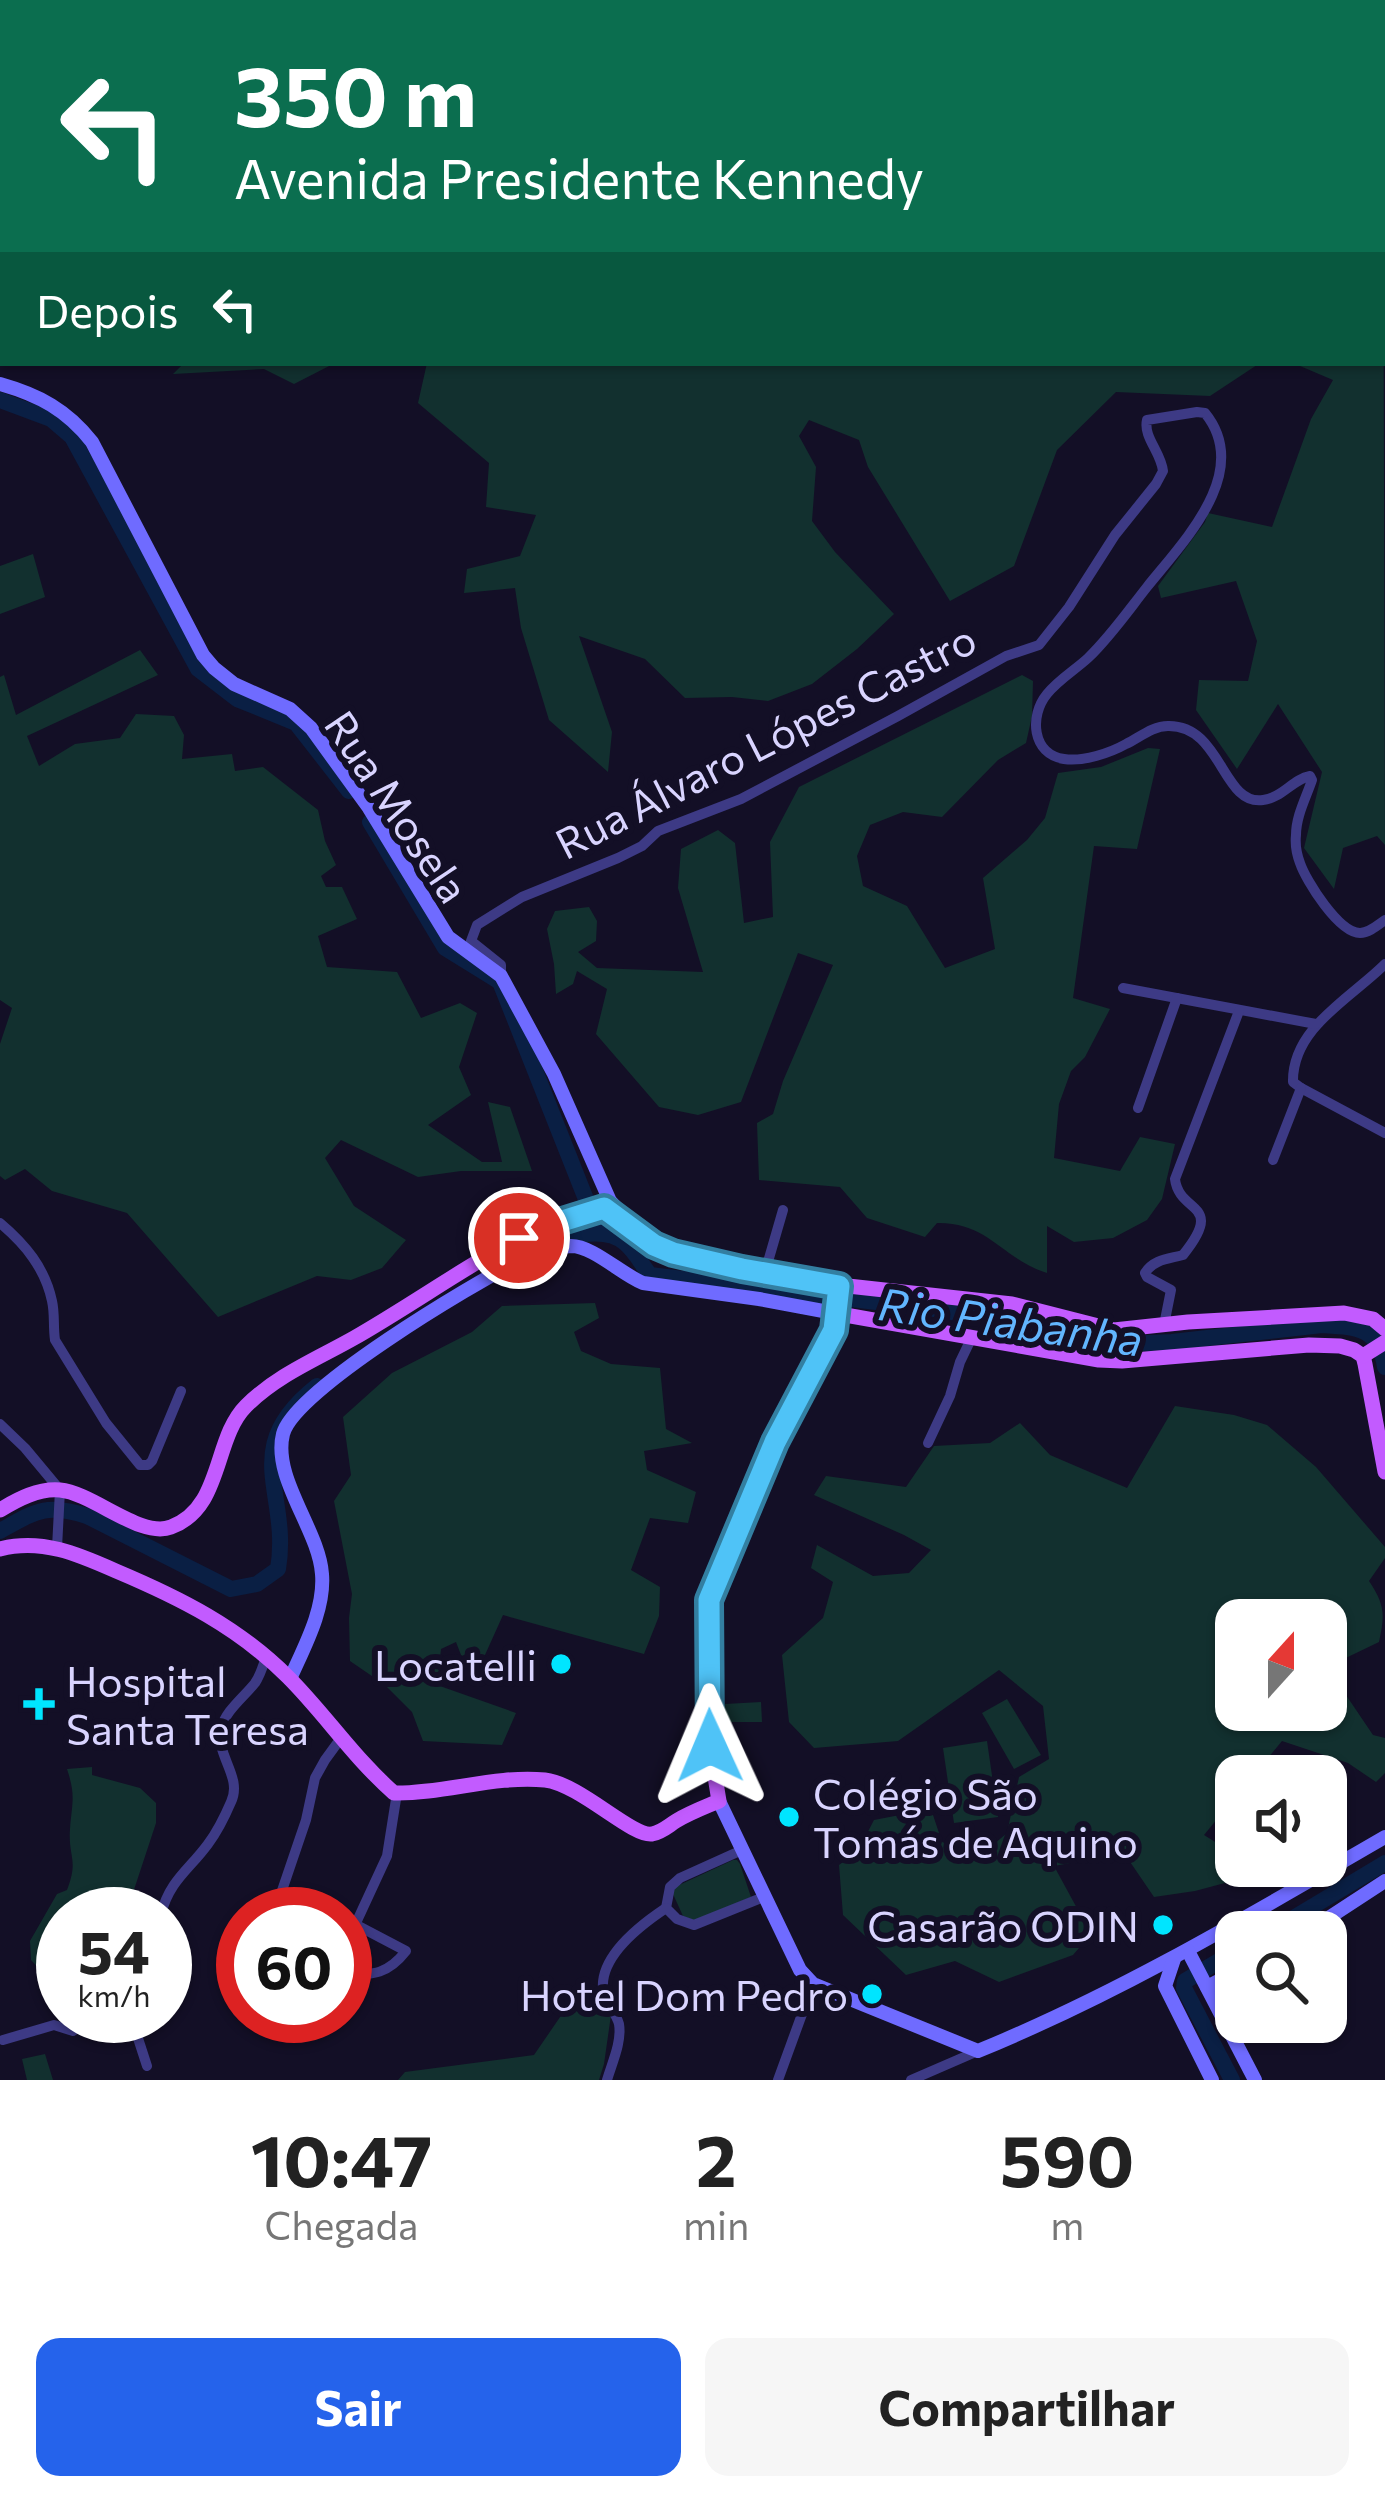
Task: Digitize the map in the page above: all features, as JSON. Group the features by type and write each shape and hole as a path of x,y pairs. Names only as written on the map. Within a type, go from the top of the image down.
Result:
{"main road":[{"name":"Rua Mosela","path":"0,384 56,406 80,425 203,655 234,684 290,709 311,728 369,808 448,938 502,976 554,1074 607,1204"},
{"path":"0,1510 40,1492 60,1490 146,1526 176,1525 206,1495 237,1414 263,1389 488,1255 543,1227 607,1204 654,1245 673,1253 839,1286 1012,1304 1114,1330 1344,1313 1372,1319 1385,1330"},
{"path":"290,1679 311,1630 322,1581 319,1559 285,1466 281,1447 285,1427 304,1404 359,1358 521,1258 554,1248 581,1246 644,1283 1100,1360 1309,1345 1340,1346 1363,1356"},
{"path":"488,1255 499,1272"},
{"path":"839,1286 834,1330 775,1442 709,1600 710,1746 719,1801 800,1970 813,1984 977,2051 1185,1957 1385,1837"},
{"path":"1363,1356 1385,1342"},
{"path":"1363,1356 1385,1472"},
{"path":"0,1549 57,1548 180,1598 218,1620 290,1679 369,1772 397,1793 547,1780 586,1796 638,1833 651,1834 719,1801"},
{"path":"1339,1911 1385,1881"},
{"path":"1185,1957 1206,1985 1255,2080"},
{"path":"1185,1957 1166,1978 1168,1995 1212,2080"},
{"path":"1130,1981 1142,1981 1168,1995"},
{"path":"1206,1985 1215,1981"}],"street":[{"name":"Rua Álvaro Lópes Castro","path":"502,976 501,965 471,941 487,917 642,846 658,831 741,799 1006,656 1039,645 1163,471 1146,432 1147,420 1205,413 1221,438 1222,450 1219,473 1201,520 1107,638 1048,693 1036,716 1035,732 1047,752 1067,760 1120,748 1155,728 1176,727 1206,742 1237,790 1254,800 1280,795 1310,776 1295,839 1309,884 1353,932 1367,932 1385,920"},
{"path":"1385,964 1316,1024 1303,1043 1292,1076 1301,1088 1385,1133"},
{"path":"1123,988 1316,1024"},
{"path":"1138,1108 1177,998"},
{"path":"1164,1325 1172,1290 1145,1273 1150,1266 1183,1255 1198,1232 1200,1214 1176,1190 1175,1179 1239,1011"},
{"path":"1274,1160 1301,1088"},
{"path":"765,1272 782,1210"},
{"path":"0,1223 24,1243 42,1271 54,1307 55,1340 106,1423 140,1465 152,1461 181,1391"},
{"path":"928,1443 972,1337"},
{"path":"0,1424 60,1490 57,1548"},
{"path":"172,1887 208,1845 232,1801 235,1786 222,1748 221,1728 256,1682 266,1657"},
{"path":"283,1887 315,1778 341,1738"},
{"path":"369,1887 387,1856 397,1793"},
{"path":"607,2080 618,2044 619,2021 603,1990 614,1956 666,1908 670,1886 742,1850"},
{"path":"666,1908 677,1919 694,1925 766,1896"},
{"path":"372,1933 406,1951 393,1967 372,1973"},
{"path":"778,2080 813,1984"},
{"path":"3,2040 36,2030"},
{"path":"140,2043 147,2066"},
{"path":"911,2080 977,2051"}],"green space":[{"path":"181,366 329,366 294,384 264,369 173,374"},
{"path":"426,366 1255,366 1210,396 1116,392 1057,450 1014,566 950,601 868,467 859,440 809,420 799,436 816,467 812,521 894,614 812,684 768,701 685,698 645,659 579,636 612,732 608,772 549,720 521,628 515,588 464,593 467,569 520,556 536,515 486,507 489,463 418,403"},
{"path":"1300,366 1384,366 1385,845 1377,836 1343,848 1334,889 1304,848 1322,772 1278,704 1237,769 1196,710 1199,680 1248,681 1257,641 1236,581 1161,598 1158,586 1208,513 1272,527 1311,419 1333,380"},
{"path":"33,554 45,597 0,614 0,566"},
{"path":"140,650 158,675 27,736 39,766 75,744 120,738 136,714 174,716 184,735 182,759 232,754 235,771 263,767 318,810 336,865 321,876 326,887 342,887 357,919 318,936 327,967 397,972 421,1018 460,1003 477,1013 459,1067 471,1095 428,1125 482,1162 502,1162 488,1102 510,1107 532,1171 461,1171 418,1177 341,1140 325,1158 354,1206 406,1240 382,1268 351,1280 317,1276 218,1317 127,1213 52,1191 25,1169 5,1180 0,1176 0,1044 12,1008 0,1000 0,677 4,675 16,715"},
{"path":"1022,675 1033,681 1026,743 998,760 942,817 903,812 870,825 857,856 863,886 907,906 945,968 995,949 983,878 1045,818 1058,773 1101,767 1148,748 1160,749 1137,849 1094,846 1073,998 1110,1009 1085,1057 1071,1071 1059,1104 1054,1158 1120,1171 1140,1137 1175,1144 1162,1199 1147,1220 1113,1238 1074,1242 1047,1226 1047,1273 970,1228 937,1223 925,1237 867,1218 840,1187 759,1180 757,1123 773,1114 833,965 798,953 741,1102 698,1115 659,1107 596,1034 607,989 577,971 573,984 556,994 547,929 555,911 589,907 597,921 596,941 578,952 597,968 703,972 678,888 681,849 718,830 735,843 744,923 773,917 770,842 799,787"},
{"path":"595,1303 599,1318 574,1332 581,1351 611,1364 660,1368 666,1429 692,1443 644,1451 647,1470 696,1492 688,1523 650,1518 631,1570 660,1587 659,1616 644,1654 503,1615 480,1666 468,1673 456,1642 441,1649 437,1685 516,1713 502,1745 423,1741 412,1712 385,1685 350,1661 352,1594 334,1501 351,1475 343,1417 392,1373 472,1332 502,1306"},
{"path":"1175,1406 1267,1425 1316,1467 1385,1547 1385,1558 1369,1581 1382,1610 1379,1642 1347,1657 1347,1599 1215,1599 1215,1731 1347,1731 1347,1697 1373,1735 1385,1738 1385,1773 1376,1782 1347,1763 1347,1755 1324,1755 1282,1741 1270,1755 1215,1755 1215,1822 1204,1835 1215,1842 1215,1886 1154,1897 1124,1853 1054,1866 1091,1934 1073,1955 999,1982 955,1961 906,1975 843,1915 839,1865 858,1851 874,1820 931,1809 942,1842 979,1857 1007,1833 1019,1777 1049,1759 1043,1706 999,1670 898,1741 814,1748 789,1722 782,1655 823,1618 833,1582 811,1568 817,1545 873,1576 909,1573 931,1550 814,1495 826,1476 906,1487 934,1446 990,1443 1020,1423 1050,1455 1127,1488"},
{"path":"1007,1699 1041,1755 1014,1769 982,1713"},
{"path":"761,1702 762,1722 725,1722 725,1704"},
{"path":"987,1741 998,1817 954,1823 943,1748"},
{"path":"92,1767 92,1775 140,1788 156,1803 156,1823 135,1887 68,1887 73,1865 67,1769"},
{"path":"733,1860 740,1864 751,1897 695,1921 683,1916 673,1894 675,1887"},
{"path":"36,1931 36,1965 31,1960 30,1941"},
{"path":"581,2000 611,2015 599,2080 398,2080 405,2072 534,2055 569,2004"},
{"path":"45,2054 53,2080 27,2080 22,2059"}],"waterway":[{"path":"0,400 51,419 72,437 198,669 237,699 296,723 349,791"},
{"path":"370,822 445,948 500,982 599,1232"},
{"name":"Rio Piabanha","path":"537,1248 570,1237 605,1234 629,1246 650,1275 935,1309 1124,1344 1322,1325 1345,1327 1371,1337 1385,1367"},
{"name":"Rio Piabanha","path":"0,1531 42,1511 73,1512 231,1589 257,1584 278,1569 280,1542 272,1472 279,1430 317,1386"},
{"path":"1305,1911 1385,1863"},
{"path":"1215,1963 1185,1981 1184,1988 1232,2080"}],"place":[{"name":"Locatelli","path":"561,1664"},
{"name":"Hospital Santa Teresa","path":"39,1704"},
{"name":"Colégio São Tomás de Aquino","path":"789,1817"},
{"name":"Casarão ODIN","path":"1163,1925"},
{"name":"Hotel Dom Pedro","path":"872,1994"}],"route":[{"path":"519,1238 604,1208 654,1245 673,1253 839,1286 834,1330 775,1442 709,1600 710,1746"}]}
